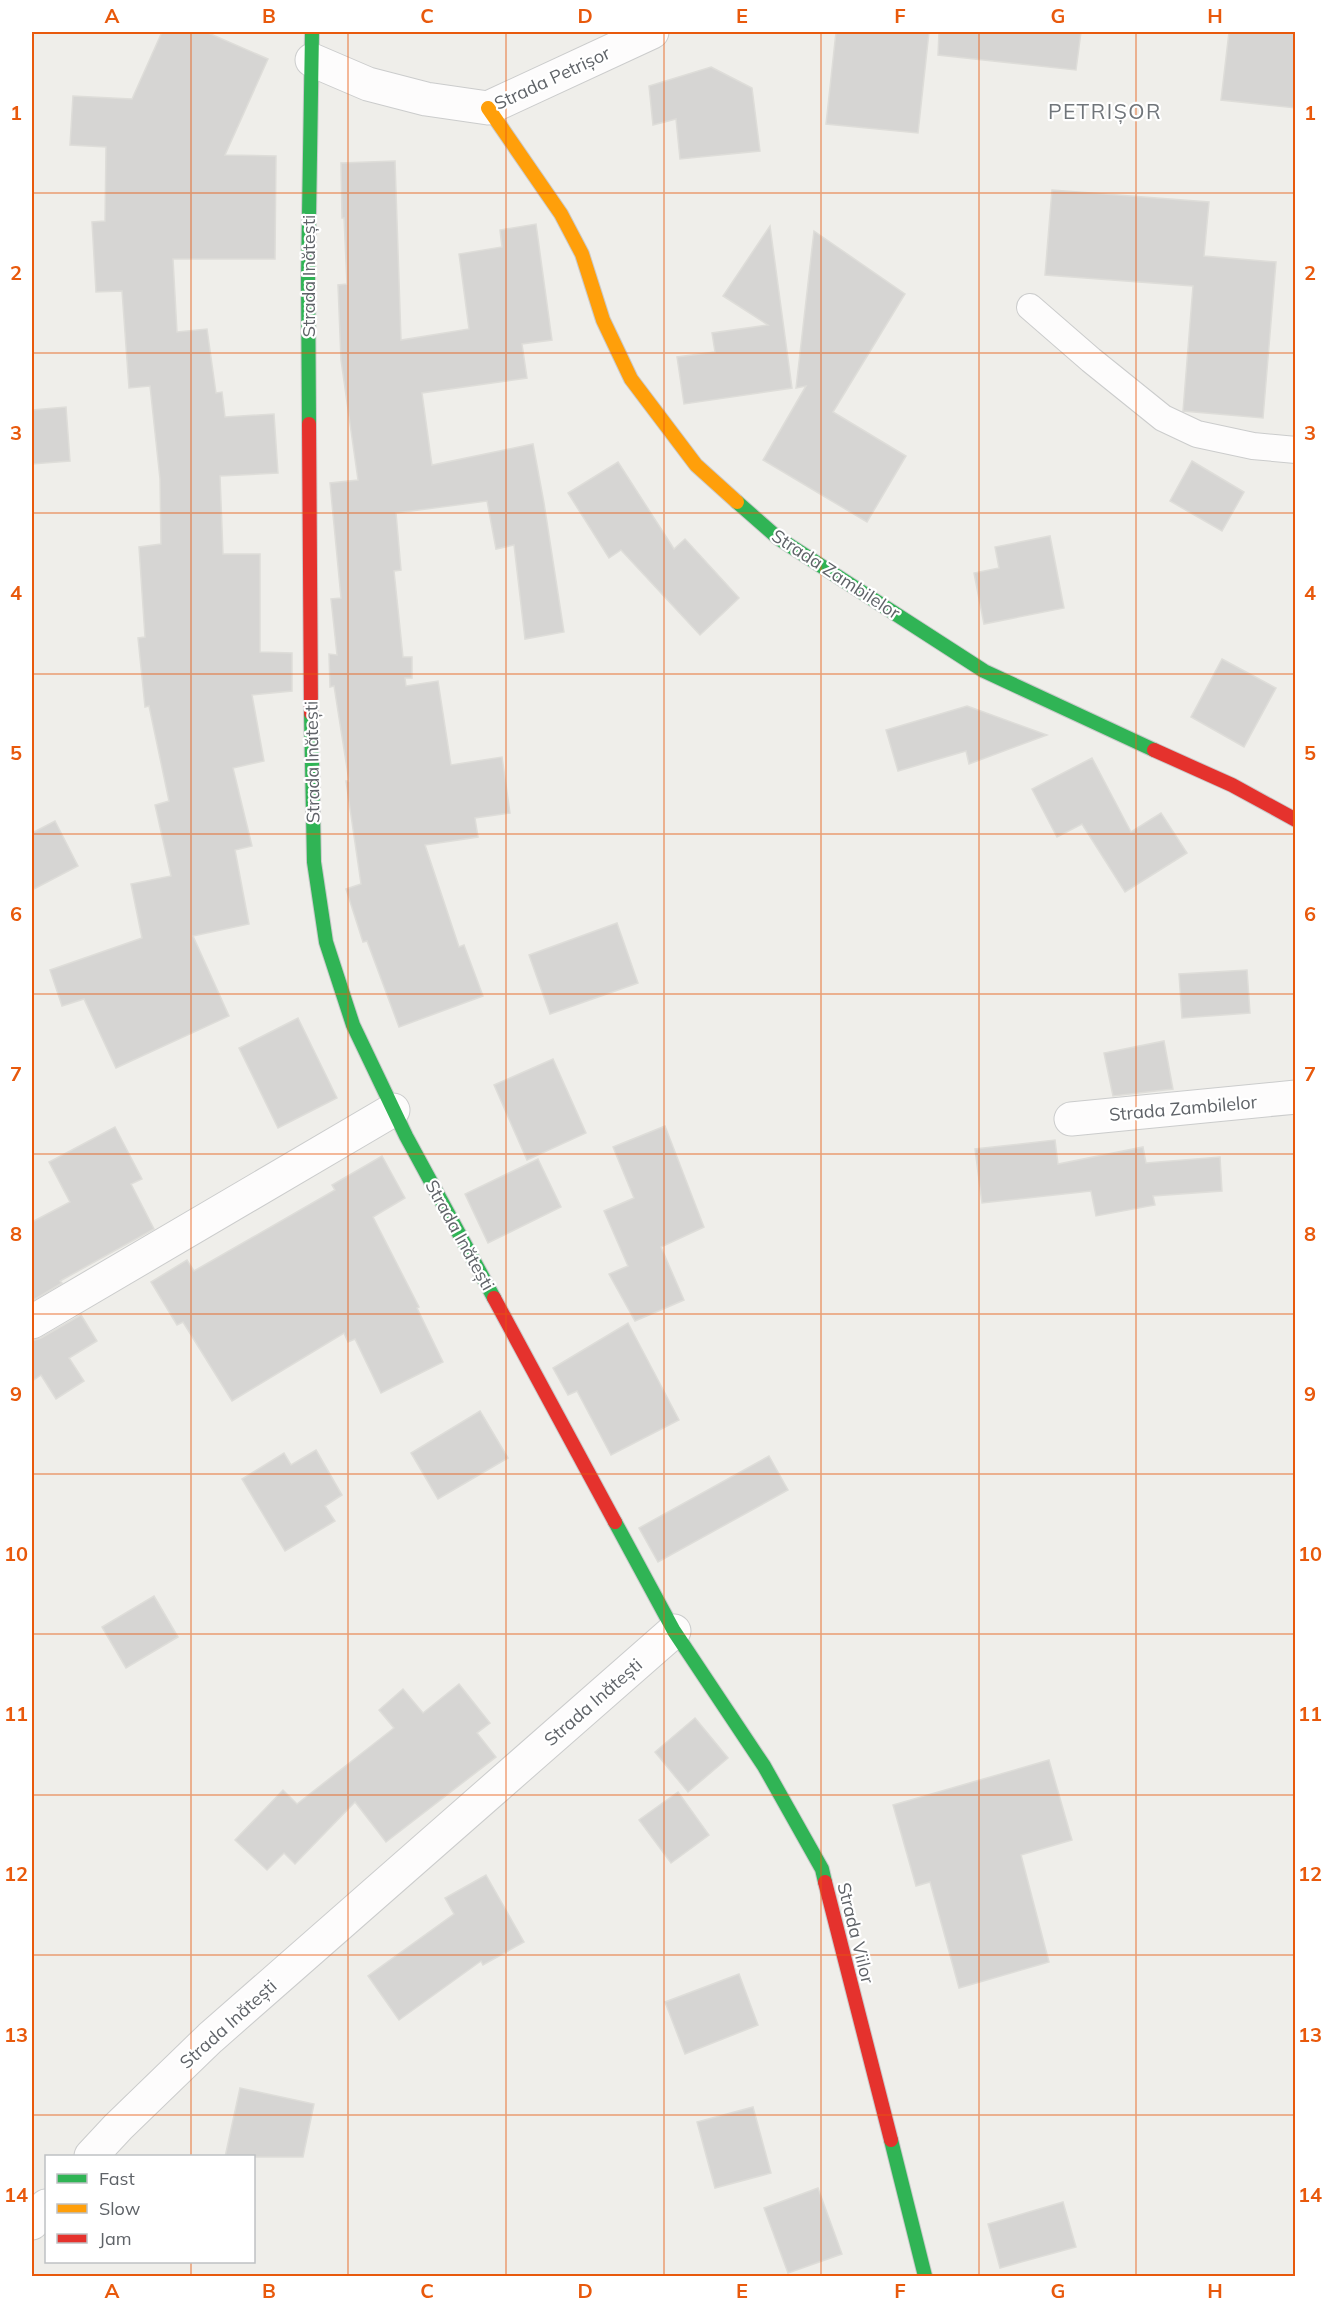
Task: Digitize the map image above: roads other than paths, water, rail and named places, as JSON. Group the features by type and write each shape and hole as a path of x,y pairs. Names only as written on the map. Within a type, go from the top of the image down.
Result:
{"street":[{"name":"Strada Petrișor","path":"312,46 368,84 426,99 488,108 652,32"},
{"name":"Strada Inătești","path":"93,2155 118,2127 210,2038 674,1632 393,1110 352,1025 326,942 314,862 308,301 312,46"},
{"name":"Strada Zambilelor","path":"488,108 561,214 582,254 603,320 631,379 696,465 778,538 984,670 1044,700 1232,785 1296,820"},
{"name":"Strada Zambilelor","path":"1071,1119 1296,1097"},
{"path":"32,1322 393,1110"},
{"name":"Strada Viilor","path":"674,1632 764,1766 822,1869 925,2277"},
{"path":"32,2223 45,2207"}],"lane":[{"path":"1030,307 1163,418 1197,434 1253,446 1296,450"}],"district":[{"name":"PETRIȘOR","path":"1105,111"}]}
